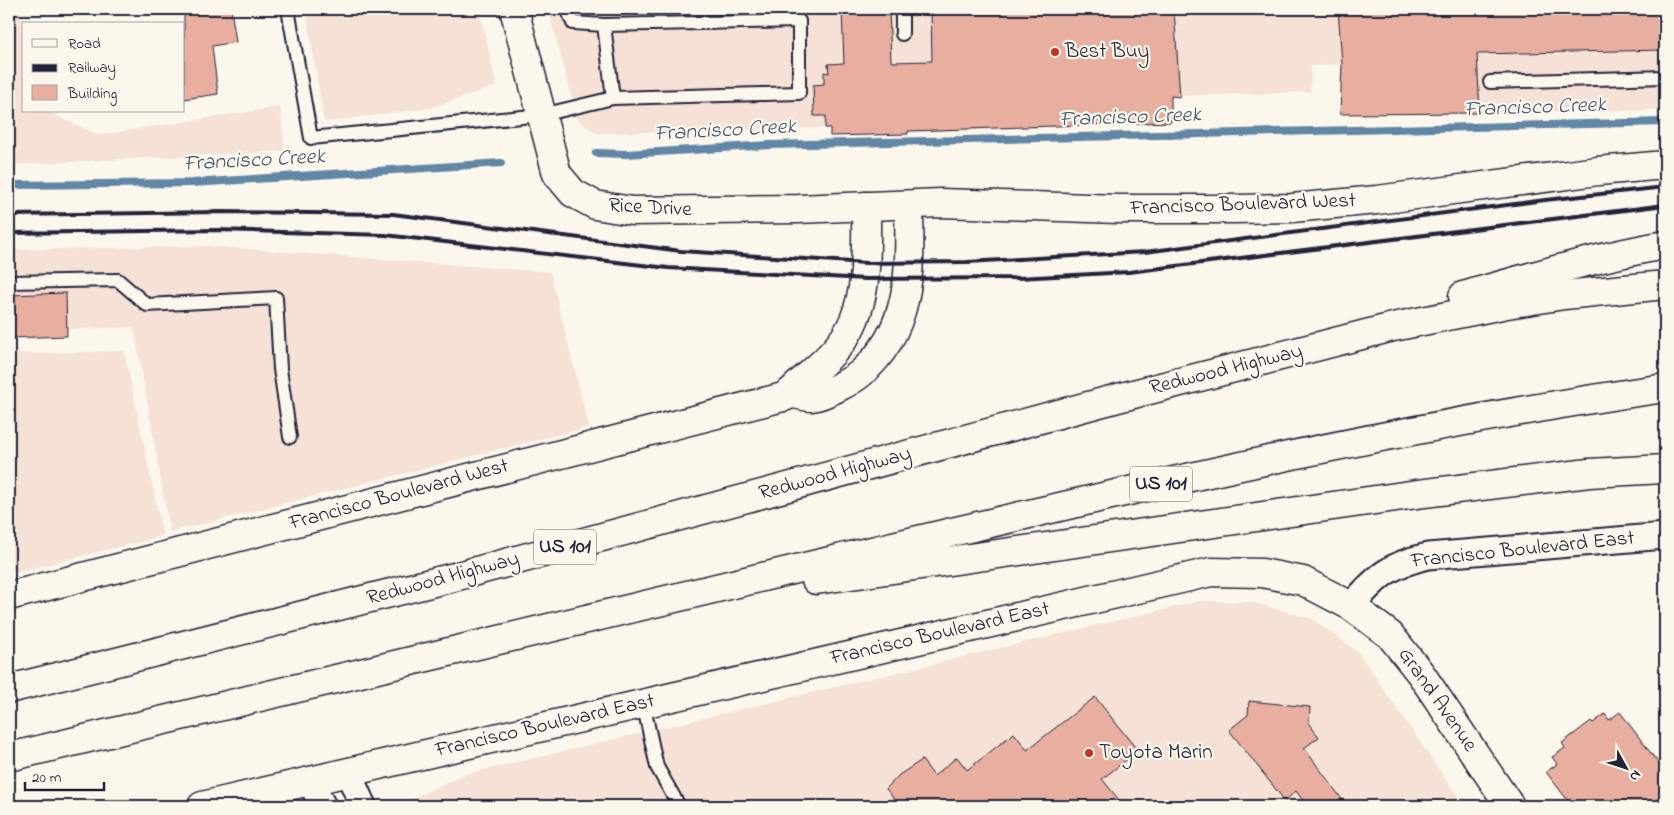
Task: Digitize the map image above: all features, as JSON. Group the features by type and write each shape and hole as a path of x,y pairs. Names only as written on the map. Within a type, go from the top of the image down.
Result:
{"main road":[{"name":"Rice Drive","path":"514,9 557,174 574,194 595,206 632,211 671,212 866,206"},
{"name":"Francisco Boulevard West","path":"789,394 830,356 841,343 849,329 866,279 866,206 909,206 941,203 1118,209 1292,208 1387,199 1598,171 1665,165"},
{"name":"Francisco Boulevard West","path":"9,596 789,394 812,397 850,381 882,352 900,319 908,280 909,206"},
{"path":"1118,398 1562,267 1665,245"},
{"name":"Redwood Highway","path":"9,689 454,577 1118,398 1328,344 1449,315 1564,295 1665,285"},
{"name":"US 101","path":"9,757 661,601 1219,471 1461,422 1665,388"},
{"path":"661,601 1417,494 1589,473 1665,469"},
{"name":"Francisco Boulevard East","path":"202,806 1211,572 1262,573 1303,581 1351,606"},
{"name":"Grand Avenue","path":"1351,606 1390,635 1421,674 1510,806"}],"street":[{"name":"Francisco Boulevard East","path":"1351,606 1377,576 1402,562 1428,556 1665,536"},
{"path":"348,772 363,806"},
{"path":"310,781 323,806"}],"lane":[{"path":"288,9 311,138 542,115 613,98 799,93 799,21 604,25 572,23 567,9"},
{"path":"902,9 902,34"},
{"path":"604,25 613,98"},
{"path":"1490,82 1665,77"},
{"path":"9,282 118,280 147,305 276,298 280,369 290,436"},
{"path":"643,703 658,767 679,806"}],"shaded area":[{"path":"9,9 20,9 22,24 22,112 48,112 99,135 280,107 285,151 9,165"},
{"path":"306,9 479,9 497,86 430,108 324,122"},
{"path":"548,9 1665,9 1665,110 1340,114 1341,64 1311,66 1310,92 1171,96 1171,122 830,136 830,128 597,133 578,120"},
{"path":"207,246 550,272 589,427 170,532 134,327 9,331 9,250"},
{"path":"124,351 163,536 9,574 9,354"},
{"path":"1200,601 1251,602 1312,619 1358,652 1464,806 406,806 407,801 463,775"}],"water":[{"path":"1665,726 1665,758 1659,731"}],"building":[{"path":"184,9 231,9 236,42 212,46 218,94 185,99"},
{"name":"Best Buy","path":"842,9 889,9 891,62 932,61 931,9 1174,9 1180,97 1171,96 1171,122 908,131 908,134 830,136 830,128 825,128 826,116 814,116 813,85 824,84 824,72 829,73 828,64 844,63"},
{"path":"1338,9 1665,9 1665,50 1477,54 1480,113 1340,114 1342,64"},
{"path":"66,293 67,336 9,338 9,295"},
{"name":"Toyota Marin","path":"1095,697 1138,751 1102,779 1124,806 900,806 886,789 899,775 922,760 934,776 957,757 967,770 1014,733 1027,750"},
{"path":"1249,701 1310,707 1309,724 1319,737 1304,748 1347,806 1307,806 1296,791 1285,801 1229,730 1248,715"},
{"path":"1620,712 1665,772 1665,806 1572,806 1546,772 1557,764 1552,757 1565,748 1562,743 1591,721 1593,723 1605,714 1609,720"}],"waterway":[{"name":"Francisco Creek","path":"596,153 626,154 770,145 1665,122"},
{"name":"Francisco Creek","path":"9,185 192,183 501,163"}],"railway":[{"path":"9,215 218,212 393,214 681,251 866,263 967,262 1145,252 1545,200 1665,187"},
{"path":"9,233 216,230 385,235 668,268 866,279 1018,278 1129,272 1665,205"}],"place":[{"name":"Best Buy","path":"1055,52"},
{"name":"Toyota Marin","path":"1089,753"}]}
